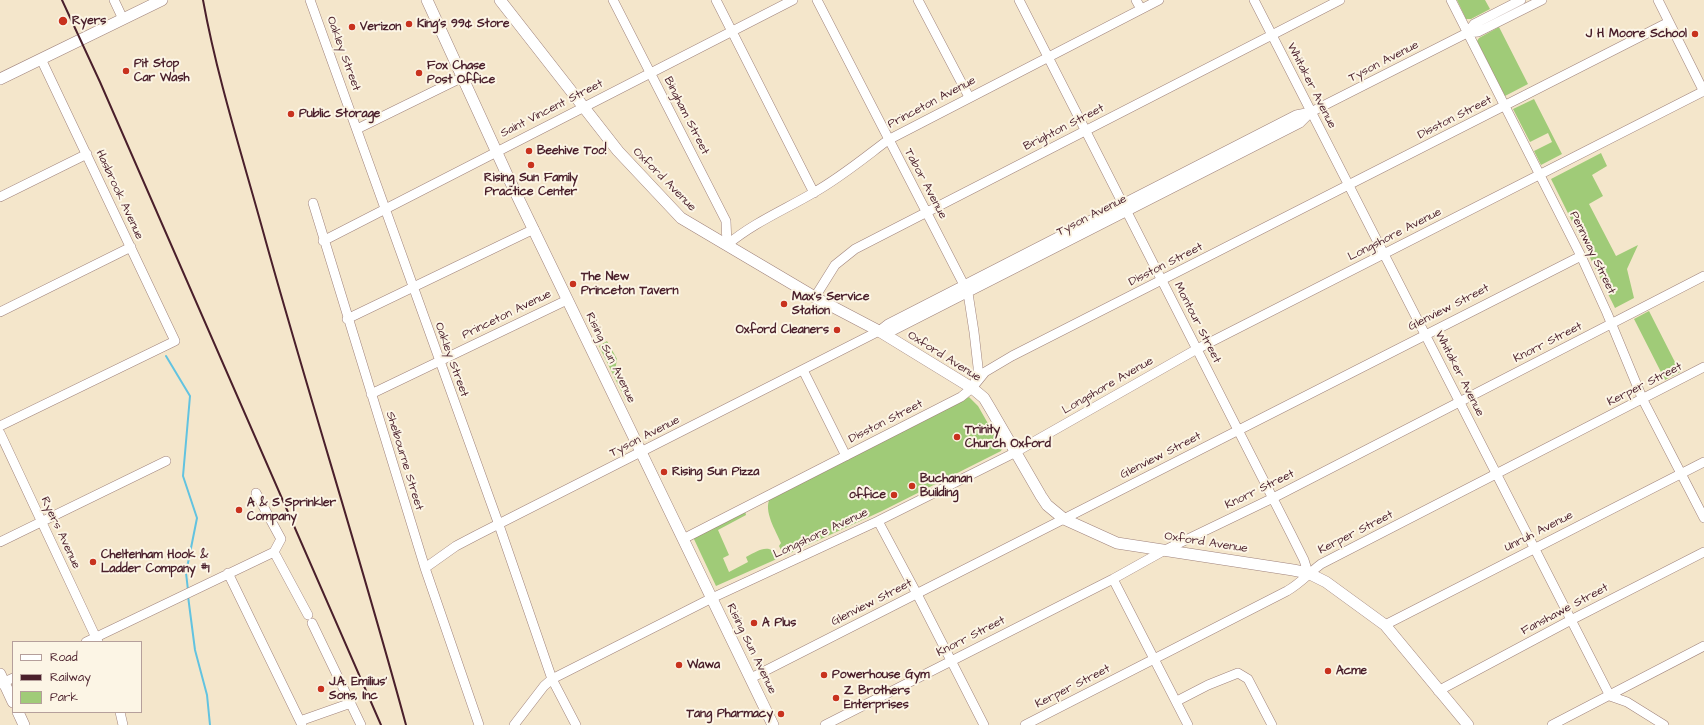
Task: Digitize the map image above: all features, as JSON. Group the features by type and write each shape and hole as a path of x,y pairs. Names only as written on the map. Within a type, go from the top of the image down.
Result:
{"main road":[{"path":"0,78 162,0"},
{"name":"Rising Sun Avenue","path":"427,0 496,151 567,300 773,725"},
{"name":"Oxford Avenue","path":"500,0 626,160 675,212 690,224 815,297 879,331 972,388 984,398 1014,453 1047,505 1064,519 1117,543 1308,573 1326,582 1385,625 1438,691 1468,725"},
{"path":"4,679 12,699"},
{"path":"18,713 24,725"}],"street":[{"path":"114,0 123,19"},
{"name":"Oakley Street","path":"310,0 499,525 552,679 576,725"},
{"name":"Bingham Street","path":"613,0 726,221 727,245"},
{"path":"716,0 814,193"},
{"name":"Saint Vincent Street","path":"323,241 793,0"},
{"name":"Tabor Avenue","path":"817,0 966,289 978,367 978,374 972,388"},
{"path":"918,0 969,97"},
{"name":"Montour Street","path":"1019,0 1273,498 1304,560 1308,573"},
{"path":"1136,0 1141,9"},
{"name":"Princeton Avenue","path":"727,245 745,230 814,193 850,169 888,140 1160,0"},
{"name":"Whitaker Avenue","path":"1254,0 1610,696"},
{"name":"Brighton Street","path":"815,297 839,260 855,248 1340,0"},
{"name":"Pennway Street","path":"1451,0 1581,256 1607,313 1610,324 1643,400 1704,518"},
{"name":"Tyson Avenue","path":"1467,33 1474,24 1521,0"},
{"name":"Tyson Avenue","path":"425,568 456,546 879,331 894,330 966,289 1217,161 1296,115 1311,112 1467,33 1478,32 1542,0"},
{"path":"1658,0 1704,91"},
{"name":"Disston Street","path":"683,539 961,397 972,388 985,372 1012,356 1669,22"},
{"name":"Hasbrook Avenue","path":"0,426 175,341 41,59"},
{"path":"357,129 463,77"},
{"name":"Longshore Avenue","path":"514,725 544,686 552,679 712,598 878,521 1014,453 1197,350 1704,91"},
{"path":"0,197 87,154"},
{"name":"Shelbourne Street","path":"313,203 323,241 425,568 479,725"},
{"path":"347,319 534,230"},
{"path":"0,312 131,247"},
{"name":"Glenview Street","path":"751,678 1581,256"},
{"name":"Knorr Street","path":"825,725 1113,579 1165,550 1273,498 1704,276"},
{"name":"Princeton Avenue","path":"371,394 567,300"},
{"name":"Kerper Street","path":"1025,725 1287,591 1299,584 1308,573 1321,564 1704,368"},
{"path":"803,370 846,456"},
{"name":"Ryers Avenue","path":"0,433 97,639"},
{"path":"0,542 166,462"},
{"name":"Unruh Avenue","path":"1385,625 1704,462"},
{"path":"97,639 197,588 274,552 281,539 256,493"},
{"path":"878,521 984,725"},
{"path":"274,552 310,619 361,725"},
{"name":"Fanshawe Street","path":"1438,691 1571,620 1704,552"},
{"path":"228,573 301,723 351,703"},
{"path":"1113,579 1188,725"},
{"path":"1552,725 1704,646"},
{"path":"1177,701 1230,675 1242,674 1248,679 1272,725"},
{"path":"1610,696 1627,702 1664,725"},
{"path":"120,713 123,725"}],"green space":[{"path":"1457,0 1485,0 1490,9 1471,19 1466,19"},
{"path":"1499,27 1528,84 1505,96 1477,41 1479,38"},
{"path":"1534,99 1562,154 1541,165 1534,151 1552,142 1548,133 1530,142 1513,109"},
{"path":"1601,153 1607,166 1592,175 1603,196 1589,204 1616,256 1638,245 1627,269 1634,298 1615,308 1551,179"},
{"path":"1649,311 1680,372 1665,380 1634,319"},
{"path":"607,341 617,359 615,371 629,398 626,401 599,346"},
{"path":"969,397 978,406 1002,448 1001,451 882,511 784,556 779,546 781,543 769,515 768,503 770,498"},
{"path":"745,511 746,515 718,530 729,555 723,558 729,572 748,562 746,557 760,550 772,550 779,558 716,586 693,537"}],"waterway":[{"path":"166,356 190,396 183,476 197,518 186,573 188,590"},
{"path":"188,596 195,650 207,695 210,725"}],"railway":[{"path":"62,0 100,82 381,725"},
{"path":"203,0 216,61 232,121 406,725"}],"place":[{"name":"Ryers","path":"63,21"},
{"name":"King's 99¢ Store","path":"409,24"},
{"name":"Verizon","path":"352,27"},
{"name":"J H Moore School","path":"1695,34"},
{"name":"Pit Stop Car Wash","path":"126,71"},
{"name":"Fox Chase Post Office","path":"419,73"},
{"name":"Public Storage","path":"291,114"},
{"name":"Beehive Too!","path":"529,151"},
{"name":"Rising Sun Family Practice Center","path":"531,165"},
{"name":"The New Princeton Tavern","path":"573,284"},
{"name":"Max's Service Station","path":"784,304"},
{"name":"Oxford Cleaners","path":"837,330"},
{"name":"Trinity Church Oxford","path":"957,437"},
{"name":"Rising Sun Pizza","path":"664,472"},
{"name":"Buchanan Building","path":"912,486"},
{"name":"office","path":"894,495"},
{"name":"A & S Sprinkler Company","path":"239,510"},
{"name":"Cheltenham Hook & Ladder Company #1","path":"93,562"},
{"name":"A Plus","path":"754,623"},
{"name":"Wawa","path":"679,665"},
{"name":"Acme","path":"1328,671"},
{"name":"Powerhouse Gym","path":"824,675"},
{"name":"J.A. Emilius' Sons, Inc","path":"321,689"},
{"name":"Z Brothers Enterprises","path":"836,698"},
{"name":"Tang Pharmacy","path":"781,714"}]}
